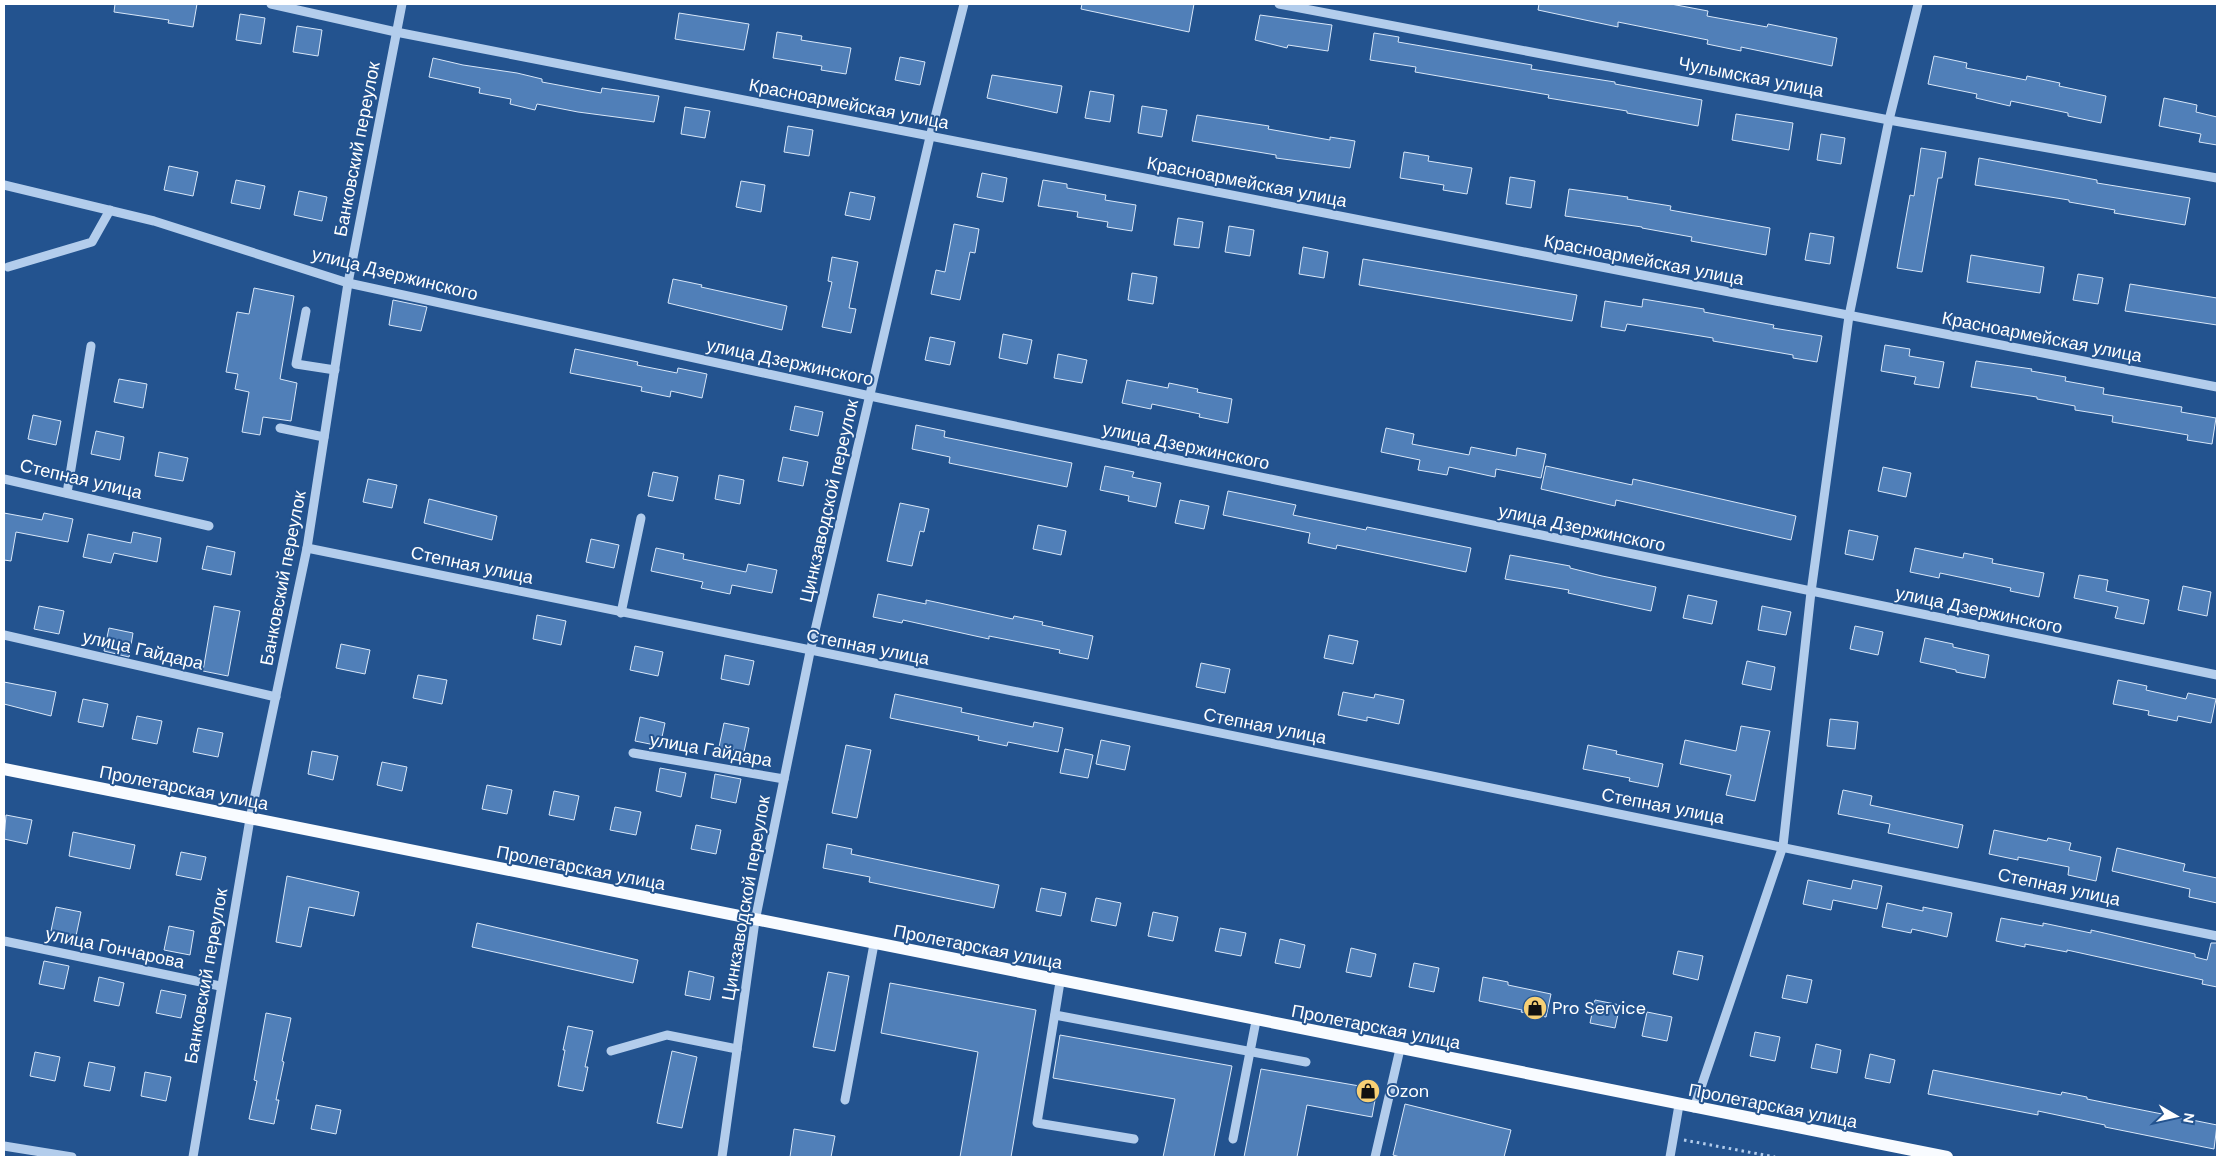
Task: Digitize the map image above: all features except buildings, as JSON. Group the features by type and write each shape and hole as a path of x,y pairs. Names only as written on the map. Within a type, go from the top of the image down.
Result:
{"main road":[{"name":"Пролетарская улица","path":"4,769 1060,982 1947,1157"}],"street":[{"name":"Красноармейская улица","path":"271,4 396,32 2217,387"},
{"name":"Банковский переулок","path":"193,1157 220,986 250,819 307,548 348,283 402,4"},
{"name":"Цинкзаводской переулок","path":"722,1157 755,920 810,652 930,137 964,4"},
{"name":"Чулымская улица","path":"1279,4 1889,120 2217,178"},
{"path":"1694,1108 1783,846 1811,592 1849,316 1889,120 1918,4"},
{"name":"улица Дзержинского","path":"4,186 154,221 348,283 870,396 2217,675"},
{"path":"8,267 92,242 110,210"},
{"path":"306,311 296,364 335,370"},
{"path":"67,493 91,346"},
{"path":"280,428 324,437"},
{"name":"Степная улица","path":"4,478 209,526"},
{"path":"621,613 641,518"},
{"name":"Степная улица","path":"307,548 810,652 1783,846 2217,936"},
{"name":"улица Гайдара","path":"4,635 276,697"},
{"name":"улица Гайдара","path":"633,753 784,779"},
{"name":"улица Гончарова","path":"4,941 220,986"},
{"path":"845,1100 874,944"},
{"path":"1060,982 1037,1123 1134,1139"},
{"path":"1055,1016 1306,1062"},
{"path":"1233,1139 1256,1021"},
{"path":"611,1051 667,1035 737,1049"},
{"path":"1375,1157 1400,1049"},
{"path":"1670,1157 1679,1105"},
{"path":"4,1146 72,1157"}],"path":[{"path":"1673,1138 1775,1157"}],"place":[{"name":"Pro Service","path":"1535,1008"},
{"name":"Ozon","path":"1368,1091"}]}
